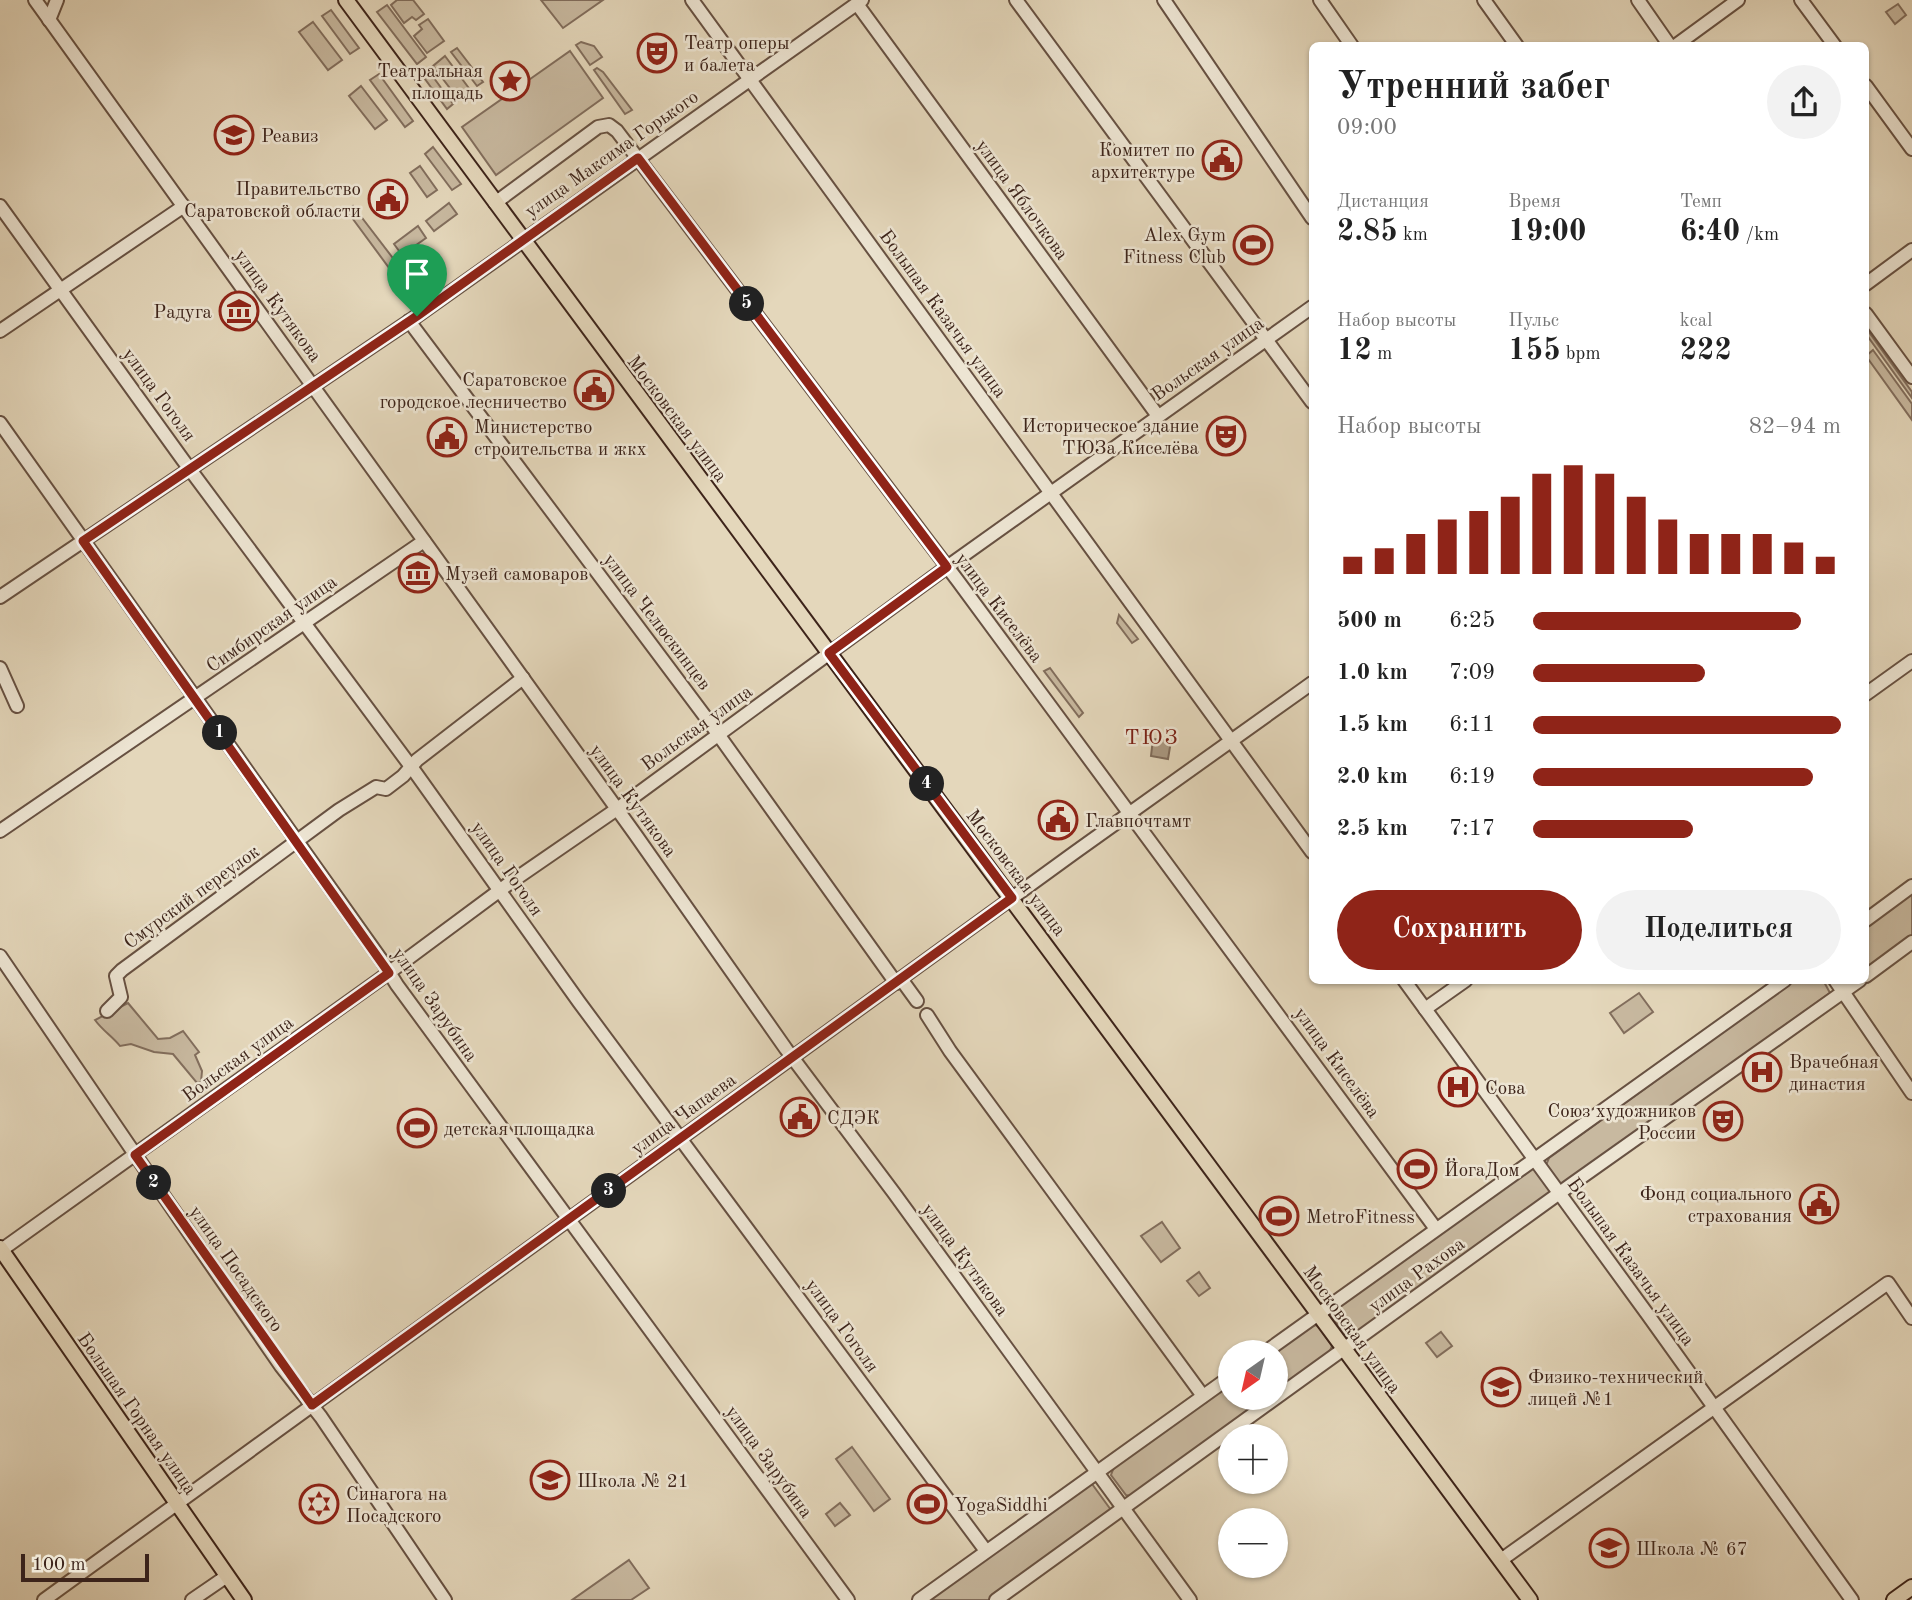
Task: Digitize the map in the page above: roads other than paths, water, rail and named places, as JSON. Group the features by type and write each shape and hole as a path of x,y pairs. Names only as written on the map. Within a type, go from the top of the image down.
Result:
{"main road":[{"name":"Московская улица","path":"346,0 1530,1600"},
{"name":"Большая Горная улица","path":"0,1250 244,1600"},
{"path":"1894,1600 1912,1587"}],"street":[{"name":"улица Кутякова","path":"35,0 617,809 792,1057 1190,1600"},
{"path":"49,20 57,0"},
{"name":"Большая Казачья улица","path":"692,0 1309,848"},
{"path":"1016,0 1309,398"},
{"path":"1164,0 1309,214"},
{"path":"1320,0 1349,42"},
{"path":"1484,0 1514,42"},
{"path":"1638,0 1669,42"},
{"path":"1678,42 1738,0"},
{"path":"1801,0 1832,42"},
{"name":"улица Максима Горького","path":"0,597 409,321 859,2"},
{"name":"улица Яблочкова","path":"859,2 1158,416"},
{"path":"1869,90 1912,149"},
{"name":"улица Киселёва","path":"495,203 598,127 609,125 617,131 947,567 1436,1229"},
{"name":"улица Гоголя","path":"0,206 986,1551"},
{"path":"0,331 184,206"},
{"path":"1869,282 1912,250"},
{"name":"Вольская улица","path":"0,1250 389,973 947,567 1309,309"},
{"path":"1869,318 1912,377"},
{"name":"улица Челюскинцев","path":"409,321 898,981 917,1001"},
{"name":"улица Зарубина","path":"0,423 389,973 848,1600"},
{"name":"Симбирская улица","path":"0,831 424,541"},
{"path":"1869,692 1912,661"},
{"path":"0,668 17,706"},
{"name":"Смурский переулок","path":"107,1011 121,997 116,975 246,881 296,841 376,787 387,789 411,766 523,678"},
{"name":"улица Чапаева","path":"44,1600 1309,685"},
{"path":"1869,918 1912,886"},
{"path":"1869,974 1912,942"},
{"name":"улица Посадского","path":"0,956 445,1600"},
{"name":"Большая Казачья улица","path":"1407,984 1852,1600"},
{"path":"1424,1009 1460,984"},
{"path":"1282,1340 1779,984"},
{"path":"1838,984 1912,1093"},
{"name":"улица Рахова","path":"996,1600 1559,1193 1854,984"},
{"path":"927,1015 965,1073 1203,1396"},
{"path":"1501,1560 1888,1283 1912,1318"},
{"path":"919,1600 1218,1385"},
{"path":"192,1600 227,1576"}],"place":[{"name":"Театр оперы и балета","path":"657,53"},
{"name":"Театральная площадь","path":"510,81"},
{"name":"Реавиз","path":"234,135"},
{"name":"Комитет по архитектуре","path":"1222,160"},
{"name":"Правительство Саратовской области","path":"388,199"},
{"name":"Alex Gym Fitness Club","path":"1253,245"},
{"name":"Радуга","path":"239,311"},
{"name":"Саратовское городское лесничество","path":"594,390"},
{"name":"Историческое здание ТЮЗа Киселёва","path":"1226,436"},
{"name":"Министерство строительства и жкх","path":"447,437"},
{"name":"Музей самоваров","path":"418,573"},
{"name":"Главпочтамт","path":"1058,820"},
{"name":"Врачебная династия","path":"1762,1072"},
{"name":"Сова","path":"1458,1087"},
{"name":"СДЭК","path":"800,1117"},
{"name":"Союз художников России","path":"1723,1121"},
{"name":"детская площадка","path":"417,1128"},
{"name":"ЙогаДом","path":"1417,1169"},
{"name":"Фонд социального страхования","path":"1819,1204"},
{"name":"MetroFitness","path":"1279,1216"},
{"name":"Физико-технический лицей №1","path":"1501,1387"},
{"name":"Школа № 21","path":"550,1480"},
{"name":"Синагога на Посадского","path":"319,1504"},
{"name":"YogaSiddhi","path":"927,1504"},
{"name":"Школа № 67","path":"1609,1548"}],"district":[{"name":"ТЮЗ","path":"1152,737"}]}
